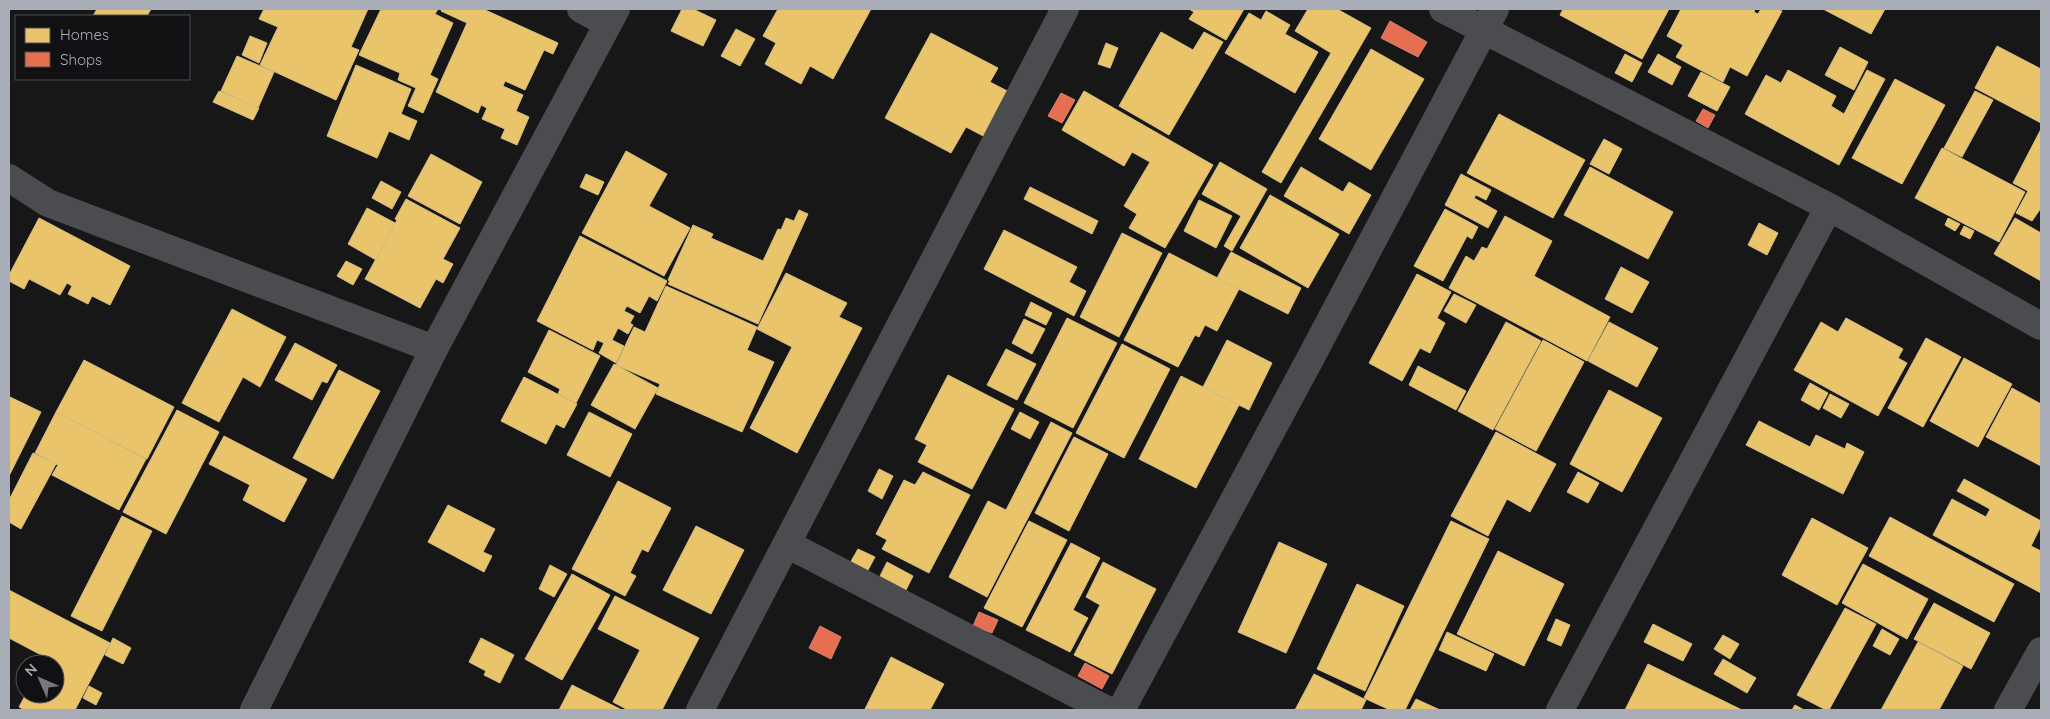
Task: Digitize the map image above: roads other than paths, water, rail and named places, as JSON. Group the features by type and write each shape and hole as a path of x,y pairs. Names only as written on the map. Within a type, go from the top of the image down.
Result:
{"street":[{"path":"254,710 434,349 612,16 581,9"},
{"path":"700,710 1065,9"},
{"path":"1443,9 1489,19 2041,326"},
{"path":"1121,710 1310,360 1489,19"},
{"path":"9,178 48,202 434,349"},
{"path":"1560,710 1828,207"},
{"path":"787,544 1107,710"},
{"path":"2008,710 2041,651"}]}
